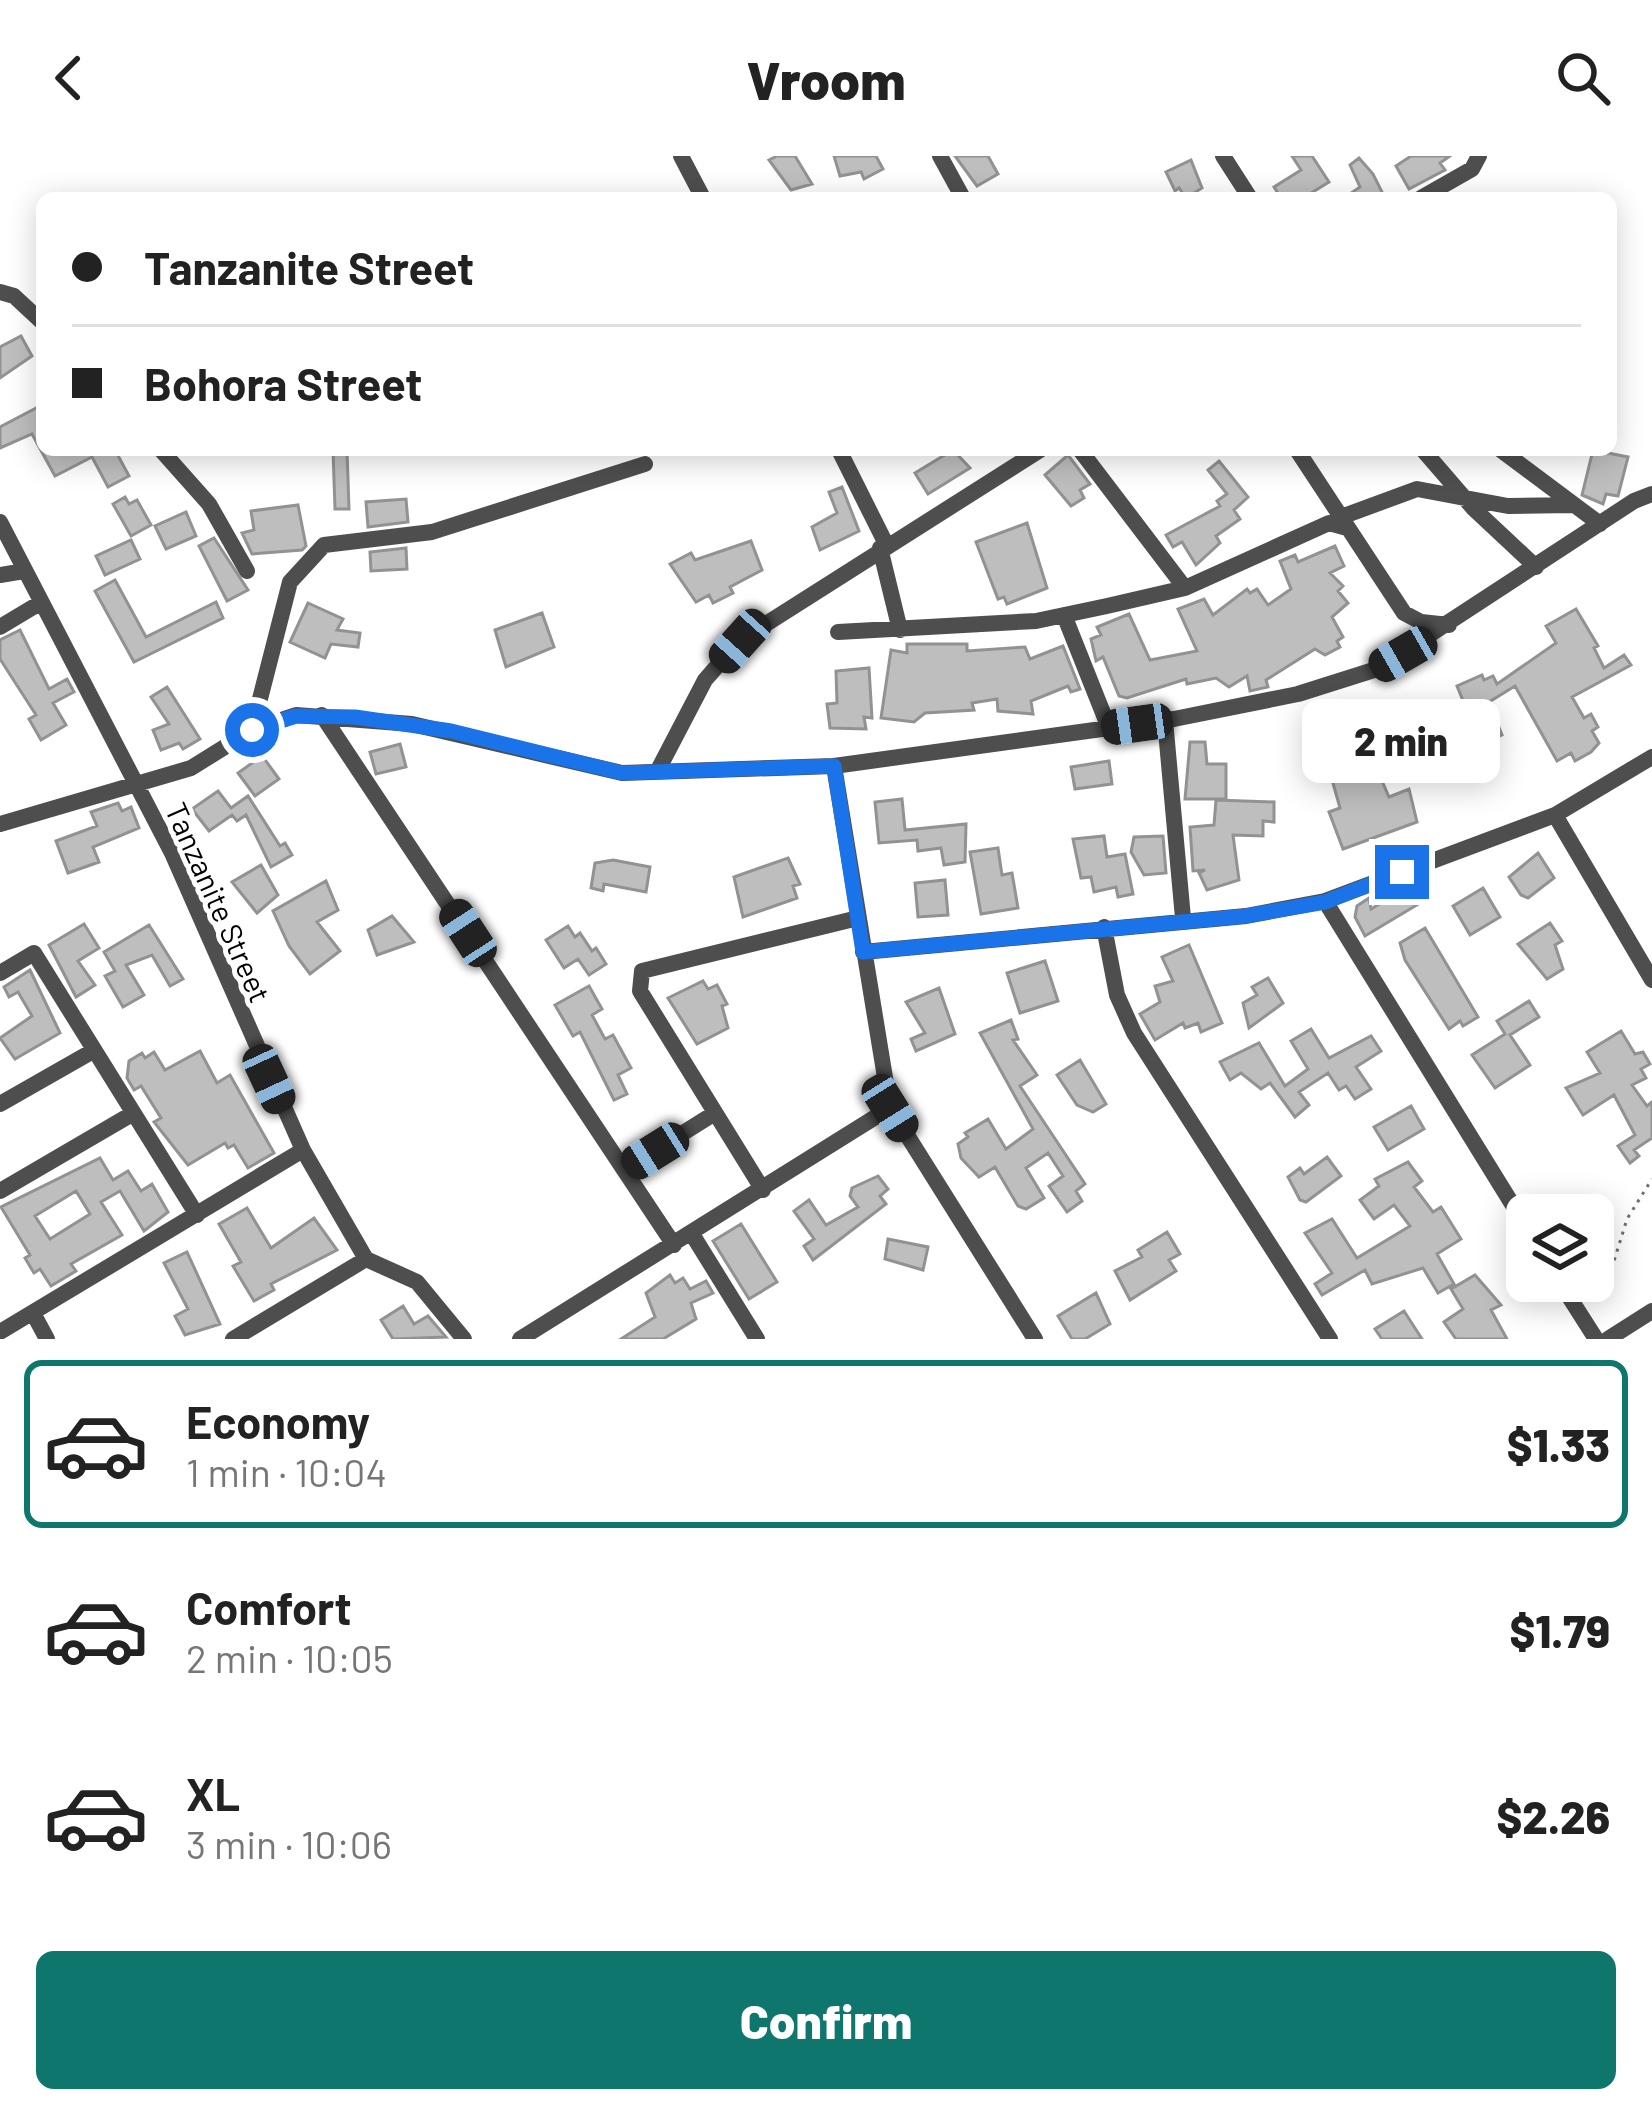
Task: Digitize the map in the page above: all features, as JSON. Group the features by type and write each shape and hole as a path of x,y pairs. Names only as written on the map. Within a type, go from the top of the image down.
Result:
{"street":[{"path":"681,156 700,192"},
{"path":"940,156 960,192"},
{"path":"1223,156 1246,192"},
{"path":"1432,192 1472,169 1479,156"},
{"path":"0,292 14,296 36,316"},
{"path":"166,456 208,504 247,571"},
{"path":"842,456 883,546 900,630"},
{"path":"657,772 705,680 740,641 1030,456"},
{"path":"1085,456 1185,588"},
{"path":"1302,456 1404,613 1421,622 1449,625"},
{"path":"1428,456 1536,567"},
{"path":"1509,456 1600,524"},
{"path":"252,730 290,582 324,545 344,538 432,532 645,464"},
{"path":"838,632 1064,615 1185,588 1417,489 1508,506 1572,505"},
{"name":"Tanzanite Street","path":"366,1258 303,1150 136,781 205,762 252,730 296,716 451,731 622,773 834,766 1165,720 1298,694 1377,669 1652,494"},
{"path":"0,523 136,781 0,824"},
{"path":"0,575 23,571"},
{"path":"0,627 40,603"},
{"path":"1064,615 1109,728"},
{"path":"322,716 674,1245"},
{"path":"1165,720 1183,918"},
{"path":"863,952 1183,918 1246,916 1325,902 1555,815 1652,757"},
{"path":"834,766 890,1108 1035,1339"},
{"path":"1555,815 1652,980"},
{"path":"1325,902 1506,1194"},
{"path":"763,1190 640,992 642,971 858,918"},
{"path":"1104,927 1117,995 1134,1033 1330,1339"},
{"path":"0,973 34,953 197,1215"},
{"path":"0,1104 93,1051"},
{"path":"520,1339 890,1108"},
{"path":"624,1170 716,1113"},
{"path":"0,1190 132,1114"},
{"path":"0,1332 303,1150"},
{"path":"692,1234 757,1339"},
{"path":"232,1339 366,1258 417,1282 464,1339"},
{"path":"1572,1302 1596,1339"},
{"path":"1608,1339 1652,1311"},
{"path":"33,1312 47,1339"}],"path":[{"path":"1576,1308 1614,1261 1627,1219 1652,1179"}],"building":[{"path":"795,156 812,184 791,190 769,160"},
{"path":"834,156 876,156 883,169 864,179 861,172 840,176"},
{"path":"955,156 988,156 998,174 977,186"},
{"path":"1292,156 1312,156 1329,182 1313,192 1277,192 1274,187 1301,170"},
{"path":"1411,156 1450,156 1440,163 1445,170 1409,189 1396,166"},
{"path":"1359,158 1382,192 1353,192 1360,187 1350,165"},
{"path":"1191,160 1202,188 1175,191 1166,172"},
{"path":"21,336 32,356 0,378 0,347"},
{"path":"36,408 36,441 32,434 0,448 0,427"},
{"path":"44,456 118,456 129,476 108,487 92,457 55,476"},
{"path":"333,456 347,456 349,509 335,509"},
{"path":"943,456 959,456 970,468 928,494 915,473"},
{"path":"1069,456 1090,484 1080,490 1084,498 1071,506 1045,475"},
{"path":"1592,456 1628,457 1618,496 1606,494 1603,504 1582,495"},
{"path":"1219,461 1248,497 1234,510 1240,519 1216,536 1220,543 1196,565 1182,542 1173,547 1166,535 1220,506 1217,501 1227,494 1208,470"},
{"path":"842,487 859,531 820,550 812,527 837,513 829,492"},
{"path":"125,497 129,504 137,500 151,525 131,536 113,504"},
{"path":"406,499 408,522 368,527 366,502"},
{"path":"298,505 306,546 252,554 242,533 254,530 251,511"},
{"path":"186,512 196,536 166,549 155,526"},
{"path":"1027,523 1047,588 1007,604 1004,597 998,599 976,542"},
{"path":"214,538 248,590 227,601 199,546"},
{"path":"131,540 140,559 105,575 96,556"},
{"path":"751,541 762,570 730,587 733,593 713,603 709,595 696,602 670,564 691,553 695,560"},
{"path":"1335,546 1344,566 1330,573 1343,586 1338,591 1348,603 1332,617 1343,637 1337,641 1340,647 1325,655 1315,649 1266,680 1268,687 1250,691 1247,676 1229,687 1216,678 1187,684 1186,679 1127,698 1119,696 1103,657 1096,661 1091,639 1101,635 1097,627 1129,614 1150,660 1197,651 1178,609 1204,599 1213,615 1247,589 1250,593 1257,589 1268,605 1291,589 1280,561 1295,555 1298,562"},
{"path":"406,548 407,569 371,571 370,552"},
{"path":"115,580 146,637 216,602 223,618 134,662 95,591"},
{"path":"308,603 343,619 337,630 360,633 358,647 331,644 325,658 290,642"},
{"path":"1576,609 1598,646 1594,648 1604,668 1624,655 1631,665 1572,697 1584,718 1591,714 1598,727 1592,731 1599,743 1591,752 1575,761 1571,753 1557,761 1515,686 1481,707 1488,729 1498,725 1502,735 1404,776 1397,759 1376,767 1389,797 1409,789 1417,822 1343,849 1329,812 1340,808 1331,776 1369,765 1346,711 1360,704 1376,731 1396,723 1409,756 1475,730 1457,686 1482,675 1484,680 1493,676 1497,684 1556,643 1546,626"},
{"path":"542,613 554,647 506,667 495,630"},
{"path":"20,630 49,689 67,679 74,692 53,703 66,725 41,740 29,719 36,715 0,659 0,640"},
{"path":"907,644 967,644 967,651 1025,647 1030,659 1063,646 1080,689 1071,692 1068,686 1031,701 1033,714 998,711 997,699 972,703 974,710 925,713 914,722 881,718 891,650 907,653"},
{"path":"869,668 872,718 864,717 866,729 830,728 827,704 837,703 836,671"},
{"path":"167,687 200,739 183,749 179,743 161,750 153,730 169,724 151,697"},
{"path":"1190,742 1205,742 1207,764 1226,764 1226,799 1185,799"},
{"path":"400,744 406,767 376,774 370,752"},
{"path":"255,746 279,779 255,796 238,773 252,763 245,751"},
{"path":"1109,761 1112,784 1075,789 1071,767"},
{"path":"218,791 231,808 248,796 280,846 285,843 292,855 271,867 246,815 237,821 232,815 209,831 192,809"},
{"path":"902,799 905,830 966,824 965,862 944,865 941,848 918,851 917,840 879,843 875,802"},
{"path":"1216,800 1274,802 1274,822 1263,821 1263,836 1233,835 1239,880 1207,890 1199,873 1205,870 1193,871 1190,827 1214,825"},
{"path":"118,803 122,811 131,807 139,828 93,847 99,862 68,873 56,841 97,826 91,812"},
{"path":"1104,836 1107,857 1125,854 1133,894 1118,897 1116,887 1094,892 1091,877 1081,878 1073,839"},
{"path":"1163,836 1166,873 1144,875 1131,852 1134,837"},
{"path":"998,848 1002,875 1012,873 1018,908 981,914 970,852"},
{"path":"1538,853 1554,878 1528,898 1509,877"},
{"path":"788,858 800,884 793,886 797,898 743,917 734,877"},
{"path":"613,860 650,867 646,892 604,884 603,891 591,888 595,863"},
{"path":"261,865 278,895 257,913 232,882"},
{"path":"945,880 948,915 918,917 915,883"},
{"path":"326,881 338,910 317,922 340,951 310,974 289,946 273,911"},
{"path":"1409,886 1420,903 1365,936 1355,917 1357,906 1369,898 1371,909"},
{"path":"1483,888 1500,917 1470,935 1453,906"},
{"path":"392,916 414,942 377,955 368,930"},
{"path":"1550,923 1562,941 1555,945 1563,969 1547,979 1518,944"},
{"path":"84,924 99,948 78,961 95,985 76,997 49,945"},
{"path":"149,925 183,979 170,986 152,955 126,965 144,995 123,1007 105,976 115,971 104,952"},
{"path":"568,926 575,937 580,933 592,951 596,948 606,964 589,975 578,959 564,968 546,940"},
{"path":"1425,928 1478,1017 1463,1026 1460,1021 1449,1029 1405,960 1400,943"},
{"path":"1189,945 1222,1023 1201,1032 1198,1023 1185,1028 1183,1023 1155,1040 1140,1014 1160,1002 1155,986 1173,981 1162,957"},
{"path":"1045,961 1058,1001 1020,1013 1007,973"},
{"path":"30,970 60,1033 15,1059 0,1038 32,1016 18,992 9,997 4,987"},
{"path":"1268,978 1283,1003 1249,1028 1243,1003 1257,995 1252,987"},
{"path":"703,981 708,989 717,985 727,1004 722,1006 728,1028 697,1044 668,998"},
{"path":"589,986 602,1009 592,1015 605,1039 613,1035 631,1068 618,1075 627,1094 614,1100 580,1032 573,1036 555,1005"},
{"path":"939,988 955,1034 916,1051 911,1039 925,1033 906,1002"},
{"path":"1529,1001 1539,1017 1510,1035 1530,1065 1495,1088 1472,1055 1505,1034 1497,1021"},
{"path":"1011,1020 1018,1039 1013,1040 1037,1075 1020,1086 1085,1184 1076,1191 1082,1201 1067,1212 1049,1186 1063,1176 1048,1153 1026,1168 1044,1198 1026,1209 1018,1206 995,1167 979,1177 961,1158 958,1144 968,1137 965,1133 988,1119 1006,1149 1033,1129 980,1033"},
{"path":"1311,1029 1329,1058 1371,1036 1381,1051 1356,1067 1371,1089 1355,1099 1346,1086 1339,1090 1328,1073 1299,1092 1309,1105 1295,1117 1270,1083 1261,1089 1241,1073 1230,1080 1220,1062 1259,1043 1285,1086 1308,1069 1291,1041"},
{"path":"1621,1031 1635,1054 1643,1052 1650,1064 1641,1069 1646,1078 1632,1085 1647,1106 1652,1102 1652,1138 1634,1150 1639,1156 1630,1163 1618,1146 1635,1135 1614,1095 1583,1115 1566,1088 1600,1073 1587,1052"},
{"path":"200,1051 217,1083 230,1075 274,1153 248,1168 234,1145 228,1148 225,1143 188,1165 154,1122 161,1118 141,1086 134,1090 127,1078 129,1061 142,1053 145,1058 154,1052 165,1070"},
{"path":"1080,1060 1106,1104 1093,1112 1077,1105 1057,1075"},
{"path":"1411,1106 1424,1129 1388,1150 1374,1127"},
{"path":"1327,1157 1341,1176 1306,1202 1300,1200 1288,1177 1300,1168 1304,1174"},
{"path":"100,1158 113,1180 128,1171 141,1191 152,1184 168,1212 144,1231 120,1191 101,1202 122,1235 71,1264 76,1271 51,1286 40,1269 34,1273 25,1258 30,1255 1,1207","holes":["76,1191 90,1214 50,1239 35,1216"]},
{"path":"1408,1162 1422,1181 1414,1187 1433,1212 1441,1207 1461,1239 1437,1254 1454,1284 1438,1293 1423,1268 1372,1284 1365,1270 1322,1295 1315,1284 1332,1273 1305,1233 1332,1219 1357,1258 1410,1226 1394,1205 1374,1219 1360,1200 1379,1186 1375,1179"},
{"path":"878,1176 888,1189 880,1196 886,1204 813,1260 804,1246 814,1239 794,1211 809,1200 826,1225 858,1207 850,1196 852,1188"},
{"path":"247,1208 271,1248 314,1218 337,1250 271,1284 274,1290 254,1301 233,1266 241,1262 219,1224"},
{"path":"741,1224 777,1282 749,1299 713,1241"},
{"path":"1167,1232 1180,1254 1169,1260 1176,1271 1130,1300 1115,1271 1142,1257 1138,1250"},
{"path":"888,1239 928,1247 923,1270 885,1259"},
{"path":"187,1252 220,1324 185,1335 175,1316 188,1309 164,1263"},
{"path":"670,1275 675,1283 683,1278 690,1289 706,1281 713,1293 691,1303 696,1319 663,1339 621,1339 655,1317 646,1293"},
{"path":"1475,1275 1501,1305 1491,1310 1507,1339 1456,1339 1444,1322 1463,1309 1451,1289"},
{"path":"1096,1293 1110,1324 1085,1339 1072,1339 1058,1316"},
{"path":"403,1306 414,1324 428,1316 446,1337 393,1339 381,1320"},
{"path":"1404,1311 1422,1339 1382,1339 1375,1329"}],"route":[{"path":"252,730 296,716 355,717 451,731 622,773 834,766 863,952 1183,918 1246,916 1325,902 1402,872"}]}
